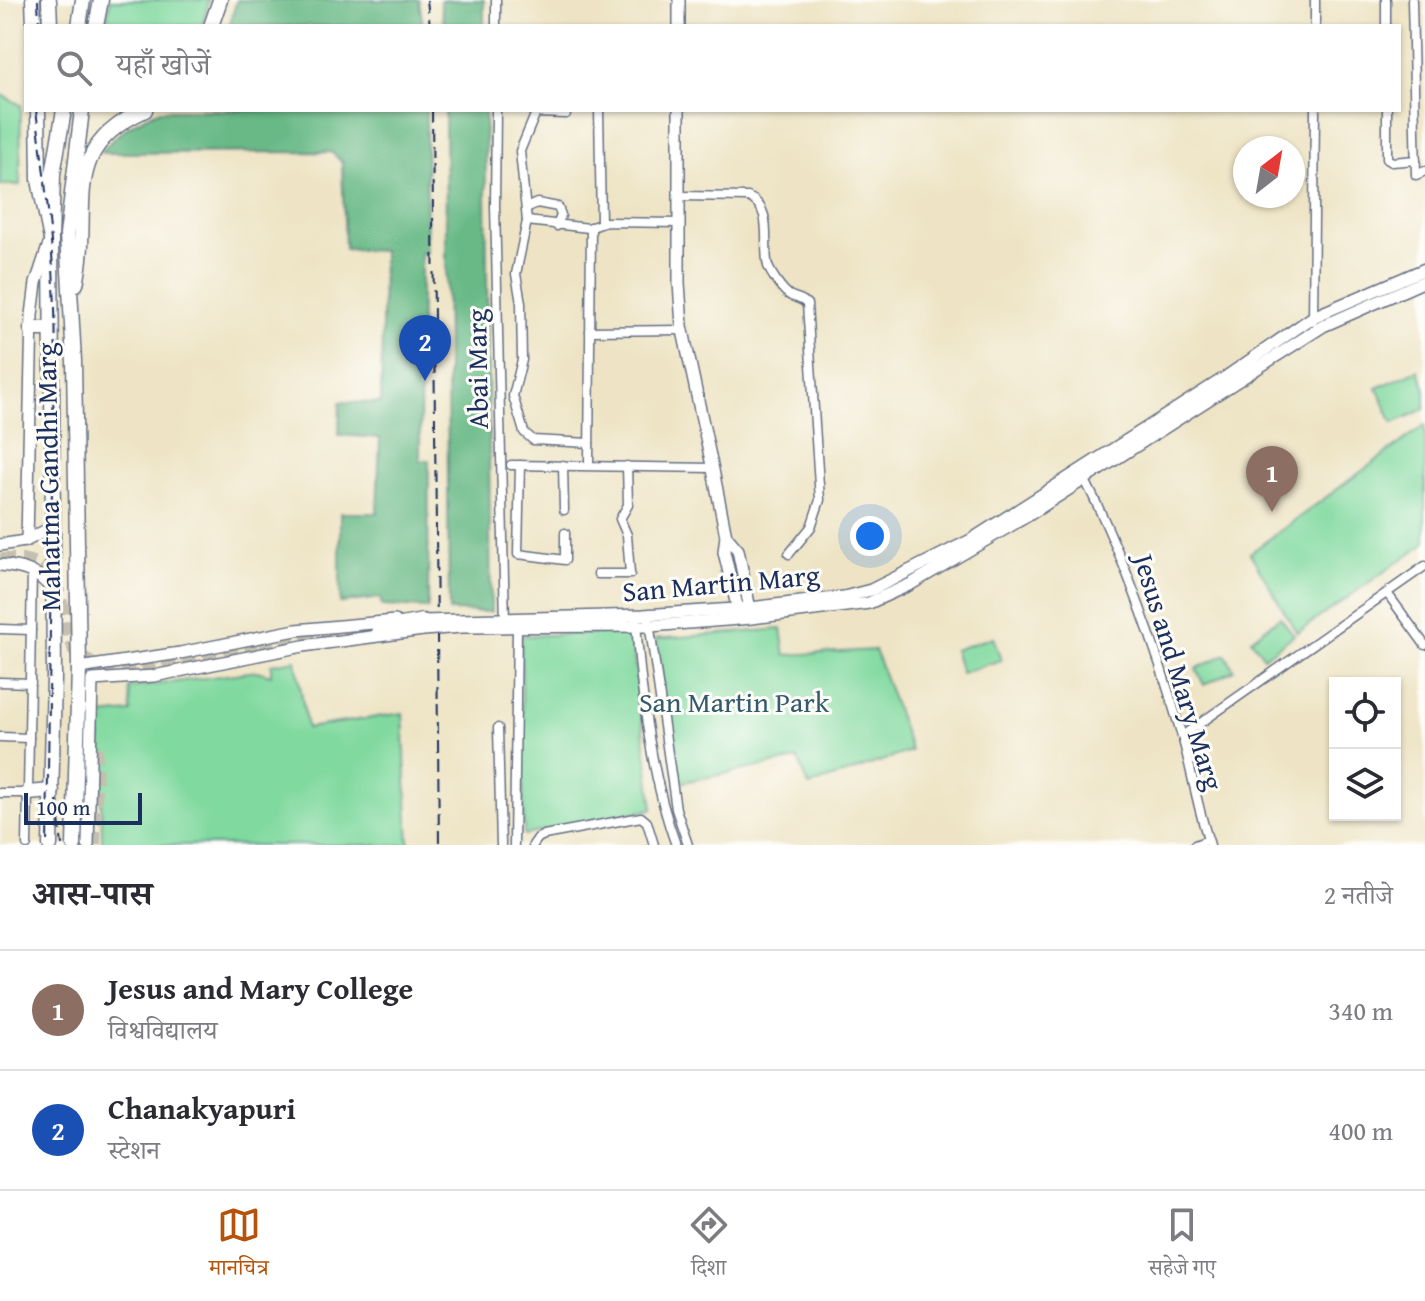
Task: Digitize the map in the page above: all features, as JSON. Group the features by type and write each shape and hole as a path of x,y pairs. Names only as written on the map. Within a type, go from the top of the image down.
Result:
{"main road":[{"path":"33,0 34,24"},
{"path":"49,0 50,24"},
{"path":"79,24 83,0"},
{"path":"96,24 101,0"},
{"path":"212,24 220,0"},
{"path":"38,112 39,180 51,239"},
{"name":"Mahatma Gandhi Marg","path":"50,845 54,677 51,239 53,174 64,112"},
{"name":"Mahatma Gandhi Marg","path":"74,845 79,668 67,235 82,112"},
{"path":"71,308 78,276 87,163 106,133 142,112"},
{"path":"31,329 51,329"},
{"path":"379,630 423,626"},
{"path":"77,709 91,686"},
{"path":"28,793 52,791"}],"street":[{"path":"679,0 679,24"},
{"path":"1315,0 1315,24"},
{"path":"1386,0 1386,24"},
{"path":"1412,0 1416,175 1425,171"},
{"name":"Abai Marg","path":"496,112 495,206 514,845"},
{"path":"536,112 520,151 527,221 516,274 523,336 522,360 513,387 514,406 524,432 533,440 589,443"},
{"path":"546,112 566,112"},
{"path":"599,112 601,223"},
{"path":"679,112 682,330 726,536 738,550 745,614"},
{"path":"1314,331 1315,112"},
{"path":"1387,112 1387,159 1392,162 1416,160"},
{"path":"679,196 754,199 759,204 768,234 767,264 784,291 807,304 820,500 811,527 789,554"},
{"path":"526,208 537,203 558,207 561,215 557,226"},
{"path":"527,221 591,227 601,223 679,223"},
{"path":"589,465 591,227"},
{"path":"27,540 31,329 36,283 51,239"},
{"name":"San Martin Marg","path":"1083,474 1313,317 1425,269"},
{"name":"San Martin Marg","path":"91,686 423,626 636,621 745,614 871,590 971,540 1314,331 1425,281"},
{"path":"590,331 682,330"},
{"path":"565,533 565,560 518,554 515,465 713,468"},
{"path":"563,465 564,510"},
{"path":"598,574 630,574 627,535 620,519 628,505 627,466"},
{"name":"Jesus and Mary Marg","path":"1083,474 1115,542 1141,609 1182,736 1209,842"},
{"path":"0,545 27,540 53,527"},
{"path":"0,565 32,572 45,580 52,590"},
{"path":"0,574 15,566"},
{"path":"1182,736 1425,566"},
{"path":"27,845 32,572"},
{"path":"1387,593 1425,645"},
{"path":"649,620 676,809 688,845"},
{"path":"636,621 644,700 663,812 673,844"},
{"name":"San Martin Marg","path":"79,668 296,630 372,622 423,626"},
{"path":"0,629 31,630"},
{"path":"168,654 170,673"},
{"path":"0,682 31,683"},
{"path":"88,845 91,686"},
{"path":"498,728 501,845"},
{"path":"0,737 29,738"},
{"path":"0,793 28,793"},
{"path":"663,812 676,809"},
{"path":"533,845 544,835 641,817 647,822 654,845"},
{"path":"1195,845 1209,842"}],"green space":[{"path":"110,0 209,0 203,24 106,24"},
{"path":"237,0 419,0 423,24 230,24"},
{"path":"440,0 484,0 484,24 444,24"},
{"path":"0,94 21,105 20,185 0,185"},
{"path":"156,112 426,112 427,253 421,253 420,461 429,460 428,608 382,606 380,598 340,603 340,513 377,513 380,438 339,435 340,402 381,403 383,251 345,249 342,162 331,152 101,153 128,127"},
{"path":"445,112 485,112 491,612 449,611"},
{"path":"1418,370 1425,386 1425,409 1393,423 1377,388"},
{"path":"1425,425 1425,543 1297,633 1250,553"},
{"path":"1280,617 1294,635 1264,657 1251,639"},
{"name":"San Martin Park","path":"781,629 785,655 875,650 911,751 809,786 798,759 678,783 656,639"},
{"name":"San Martin Park","path":"631,632 653,809 524,835 521,636"},
{"path":"993,637 1001,660 961,673 954,650"},
{"path":"1225,654 1234,670 1204,685 1196,669"},
{"path":"296,660 307,728 403,713 409,845 102,845 100,715 131,712 129,688 257,671 271,675 271,664"}],"tunnel":[{"path":"0,560 22,560 41,565 53,575 75,651 101,669 132,673 269,648"},
{"path":"260,646 338,632 379,629"},
{"path":"94,845 96,747"}],"railway":[{"path":"38,0 39,24"},
{"path":"427,0 430,24"},
{"path":"36,112 49,222 56,335 47,845"},
{"path":"432,112 439,845"},
{"path":"57,801 62,845"}],"place":[{"name":"Chanakyapuri","path":"425,381"},
{"name":"Jesus and Mary College","path":"1272,512"}]}
